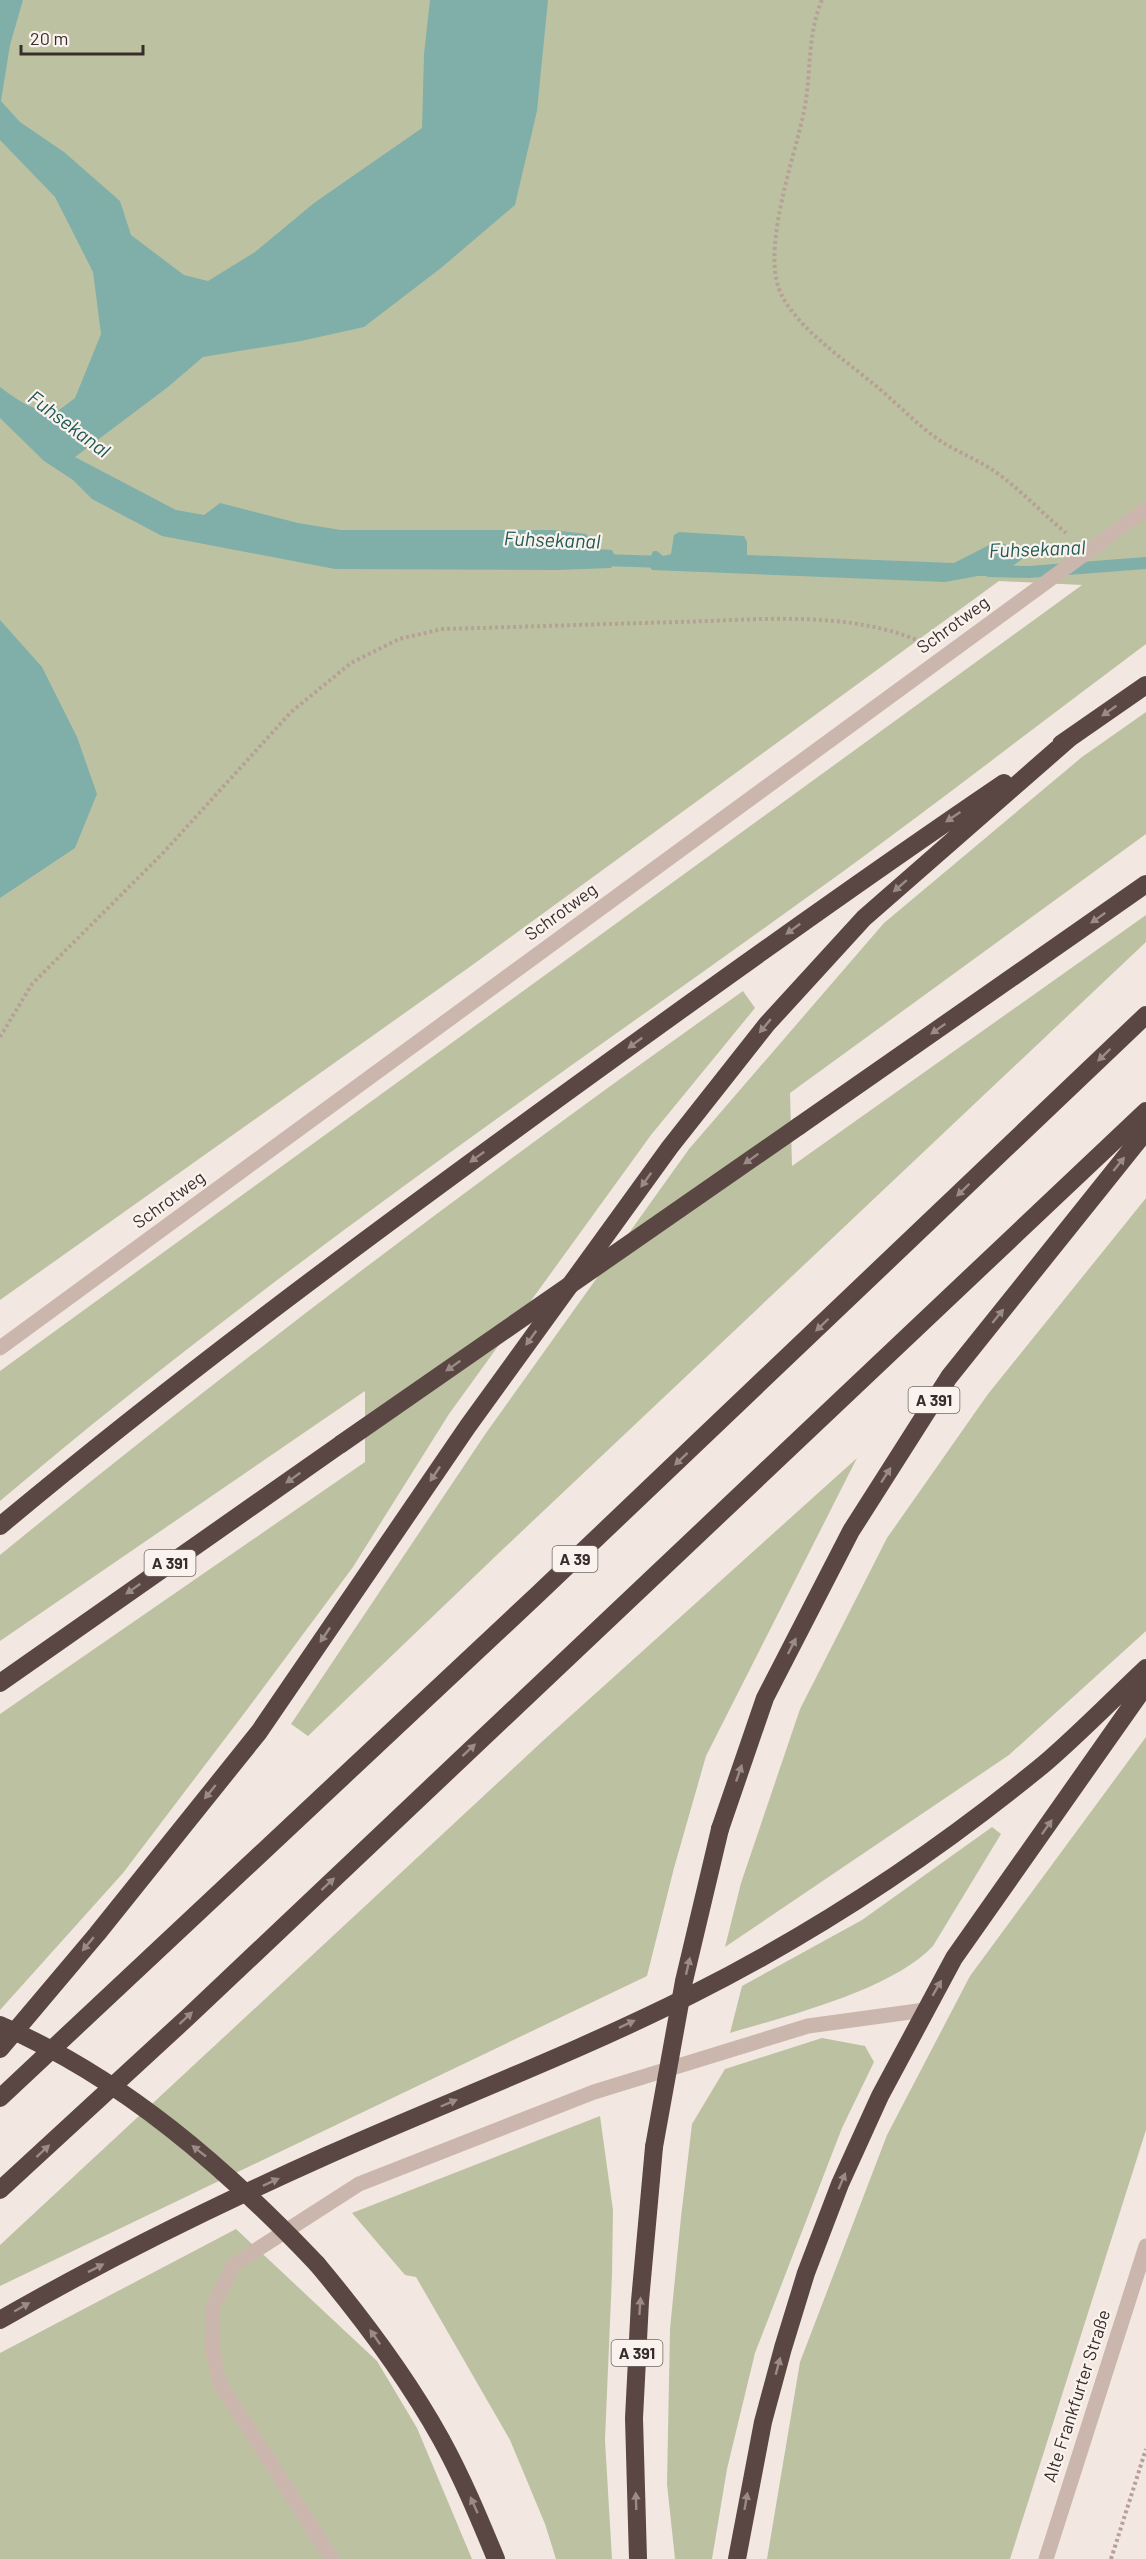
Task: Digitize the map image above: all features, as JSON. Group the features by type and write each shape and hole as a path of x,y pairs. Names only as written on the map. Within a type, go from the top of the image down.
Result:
{"highway":[{"path":"0,1526 97,1445 366,1238 838,896 1146,685"},
{"path":"0,2049 97,1934 259,1732 468,1426 670,1148 767,1024 864,918 1071,737"},
{"name":"A 391","path":"0,1683 1146,884"},
{"name":"A 39","path":"0,2098 521,1610 1146,1015"},
{"path":"0,2190 189,2016 1146,1111"},
{"name":"A 391","path":"638,2559 634,2418 640,2301 654,2147 684,1981 720,1829 765,1698 850,1531 949,1377 1146,1131"},
{"path":"0,2320 185,2222 327,2156 550,2060 684,1998 794,1938 912,1863 967,1824 1046,1761 1146,1668"},
{"path":"736,2559 763,2422 806,2273 849,2164 880,2096 924,2010 954,1958 1146,1685"},
{"path":"0,2025 76,2066 142,2108 205,2155 263,2207 317,2264 363,2319 404,2378 441,2439 473,2503 496,2559"}],"street":[{"name":"Schrotweg","path":"0,1348 1146,509"},
{"path":"332,2559 219,2382 212,2346 213,2307 233,2265 359,2184 594,2092 808,2026 924,2010"},
{"name":"Alte Frankfurter Straße","path":"1046,2559 1146,2246"}],"path":[{"path":"822,0 816,14 811,41 804,111 781,201 776,249 776,281 783,299 800,322 907,414 941,441 995,471 1020,490 1045,516 1087,550"},
{"path":"0,1037 32,984 163,853 291,712 351,663 399,639 442,629 772,619 832,620 892,630 949,652"},
{"path":"1111,2559 1146,2449"}],"green space":[{"path":"0,0 1146,0 1146,644 841,873 414,1178 309,1256 101,1417 0,1501 0,1371 1082,585 999,581 471,966 0,1300"},
{"path":"1146,712 1146,834 790,1093 792,1166 1146,915 1146,942 308,1736 291,1724 486,1433 689,1149 884,923 1082,757"},
{"path":"743,991 755,1008 651,1135 449,1414 353,1567 123,1873 0,2010 0,1714 365,1462 365,1391 0,1641 0,1555 274,1337 554,1127"},
{"path":"1146,1198 1146,1631 1009,1755 725,1947 741,1883 800,1709 887,1538 988,1394"},
{"path":"857,1458 706,1756 674,1868 647,1976 0,2286 0,2245 546,1738"},
{"path":"1146,1737 1146,2130 1010,2559 767,2559 800,2362 887,2135 970,1976"},
{"path":"992,1827 1001,1834 933,1946 915,1962 892,1976 838,2000 730,2033 742,1986 862,1920"},
{"path":"822,2038 865,2046 874,2062 842,2128 755,2353 727,2469 712,2559 675,2559 667,2484 670,2329 692,2124 725,2069"},
{"path":"600,2116 613,2210 605,2440 612,2559 556,2559 545,2524 510,2440 416,2277 405,2275 352,2213"},
{"path":"236,2229 377,2361 417,2428 472,2559 0,2559 0,2353"}],"water":[{"path":"0,0 23,0 10,45 1,101 20,122 64,152 120,201 131,235 184,275 208,281 255,252 314,203 422,128 424,54 430,0 548,0 537,111 515,205 441,268 364,327 301,341 203,357 168,387 75,457 176,510 204,515 220,503 298,523 341,530 553,530 586,534 598,549 612,550 617,560 611,568 557,570 335,569 162,536 92,499 73,480 44,461 0,418 0,387 26,404 55,413 75,398 101,334 93,272 55,197 0,140"},
{"path":"679,532 744,536 747,542 747,555 954,563 997,541 1029,554 999,576 978,576 945,582 652,570 648,564 653,551 663,556 671,554 674,535"},
{"path":"0,620 42,667 77,737 97,794 75,848 0,898"}],"waterway":[{"name":"Fuhsekanal","path":"602,560 665,562"},
{"name":"Fuhsekanal","path":"989,571 1029,572 1146,563"}]}
